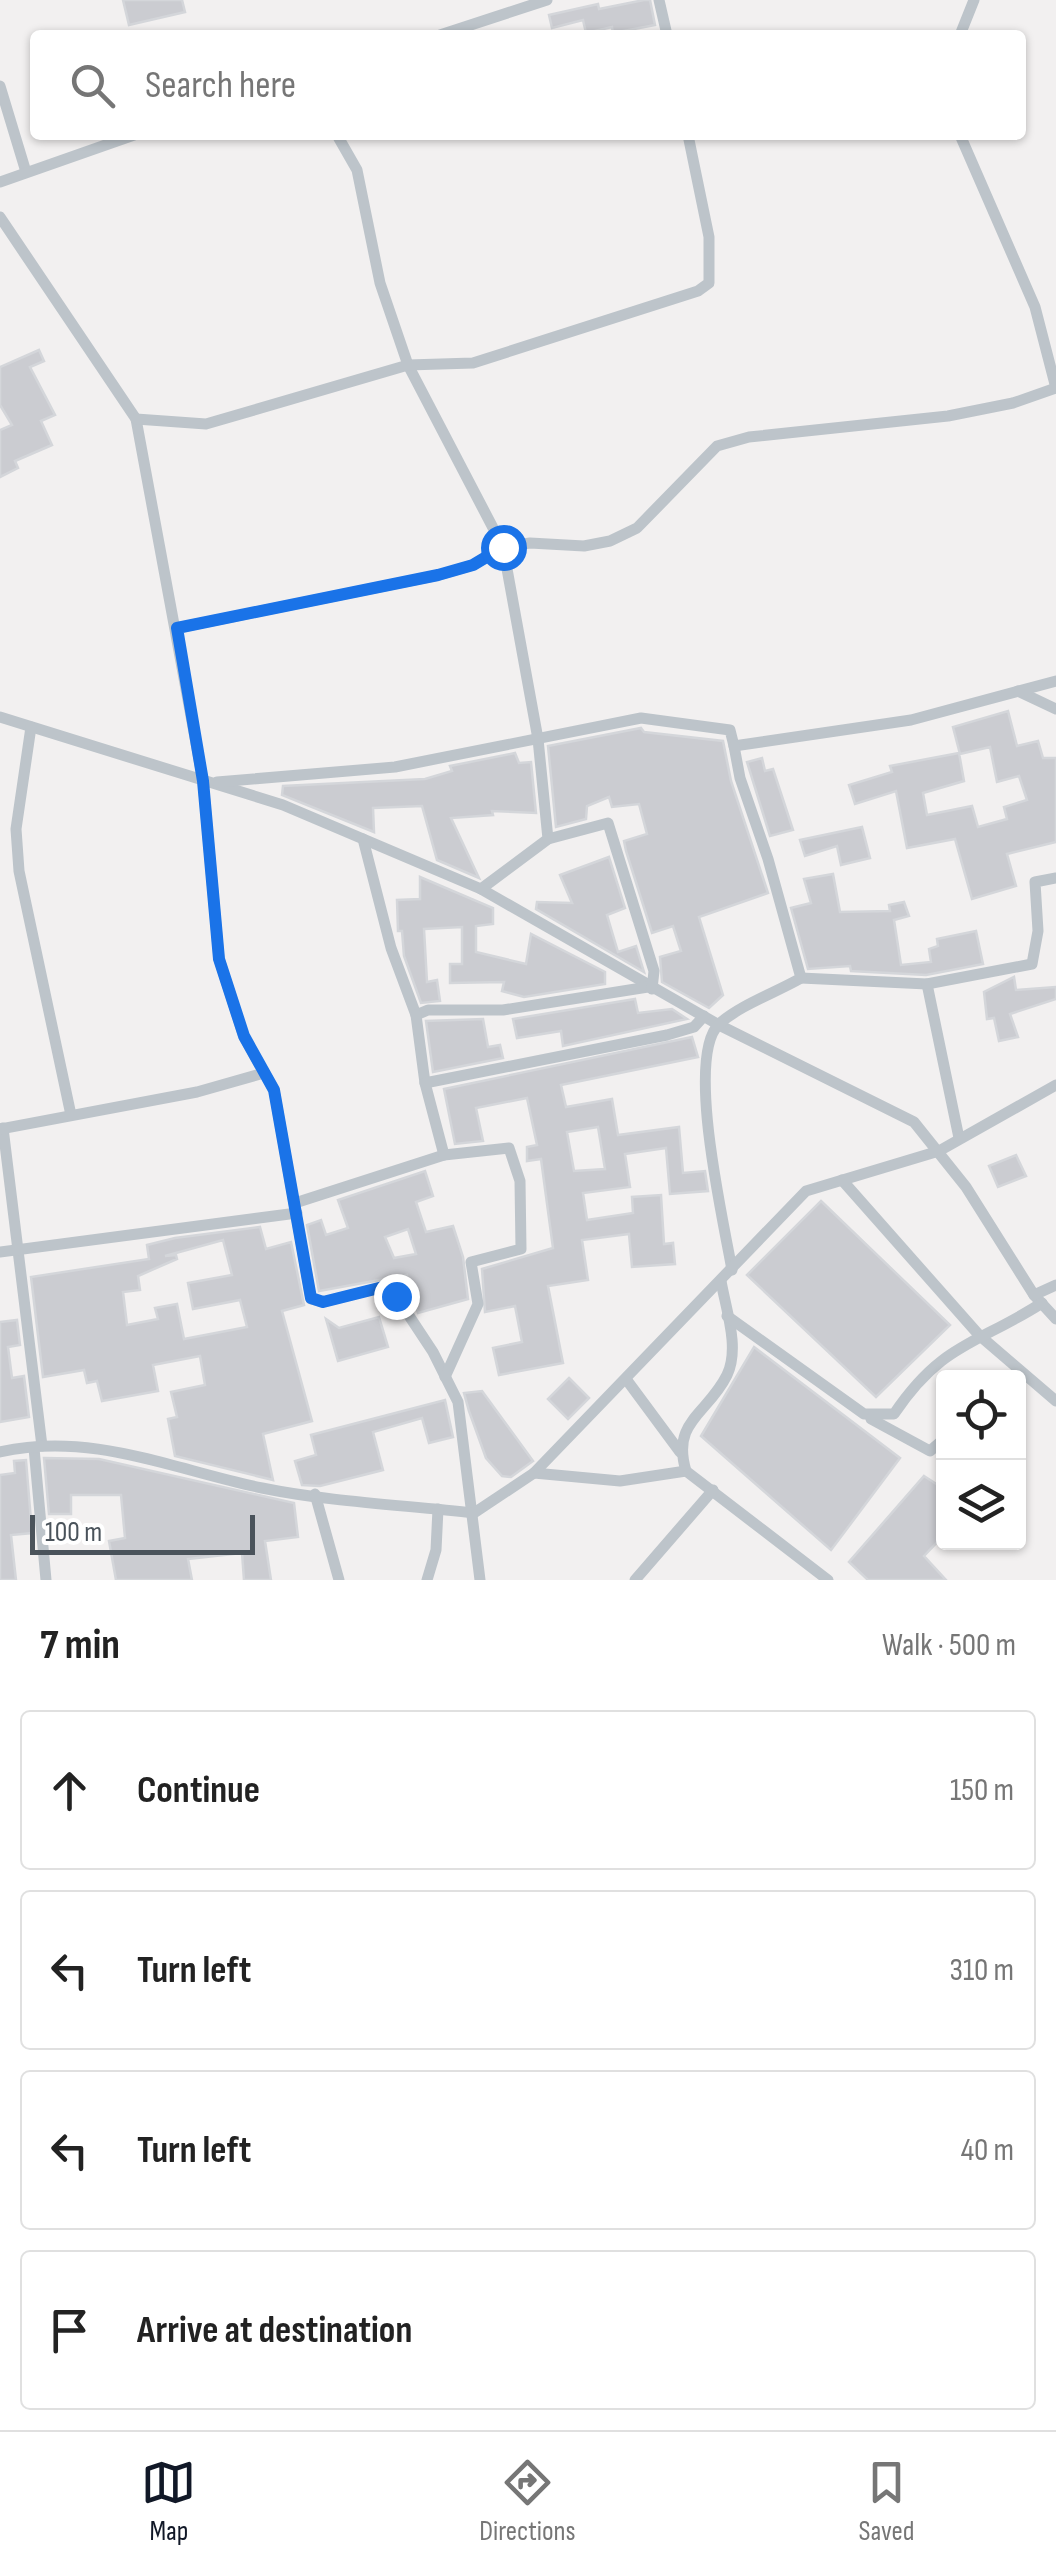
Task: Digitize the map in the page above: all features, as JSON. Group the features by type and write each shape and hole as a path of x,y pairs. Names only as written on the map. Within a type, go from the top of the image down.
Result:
{"street":[{"path":"455,30 547,0"},
{"path":"659,0 666,30"},
{"path":"962,30 974,0"},
{"path":"0,86 26,172"},
{"path":"0,182 119,140"},
{"path":"340,140 357,170 380,283 408,365 503,547 538,739 548,839"},
{"path":"136,418 206,424 408,365 473,364 698,291 709,283 708,237 689,140"},
{"path":"177,628 438,575 473,565 503,547 530,543 584,546 610,540 637,528 717,446 749,437 948,416 1013,403 1056,388 1040,322 962,140"},
{"path":"0,217 136,418 203,781 219,959 244,1036 274,1090 311,1298 323,1302 383,1287 396,1296 446,1377 458,1402 480,1580"},
{"path":"734,746 910,720 1056,681"},
{"path":"1018,691 1056,710"},
{"path":"0,717 283,805 481,890 719,1025 914,1122 939,1151 1038,1299 1056,1319"},
{"path":"203,781 395,767 641,718 730,730 801,978"},
{"path":"30,727 16,830 19,871 72,1115"},
{"path":"481,890 548,839 608,822 654,971 650,988"},
{"path":"363,839 390,948 416,1015 425,1083 444,1154"},
{"path":"732,1270 706,1123 705,1066 710,1040 719,1025 801,978 927,984 1032,964 1038,931 1035,882 1056,878"},
{"path":"927,984 959,1138"},
{"path":"416,1015 428,1010 503,1010 650,988"},
{"path":"425,1083 667,1036 694,1027 704,1016"},
{"path":"46,1580 38,1447 1,1128 197,1092 264,1072"},
{"path":"0,1452 38,1447 150,1456 262,1488 474,1513 534,1473 806,1191 939,1151 1056,1085"},
{"path":"0,1252 296,1208 444,1154 509,1148 522,1208 521,1249 471,1262 478,1304 446,1377"},
{"path":"842,1180 979,1336 1056,1401"},
{"path":"680,1452 682,1435 728,1374 732,1343 721,1281"},
{"path":"864,1414 894,1414 938,1362 1056,1285"},
{"path":"727,1316 864,1414 930,1451 936,1446"},
{"path":"626,1378 680,1452 686,1471 819,1577"},
{"path":"1026,1384 1034,1383"},
{"path":"534,1473 620,1481 686,1471"},
{"path":"635,1580 714,1490"},
{"path":"315,1494 338,1580"},
{"path":"430,1579 438,1509"}],"building":[{"path":"123,0 182,0 185,12 129,25"},
{"path":"650,0 655,25 629,30 585,30 583,20 552,28 549,15 598,4 599,9"},
{"path":"39,350 44,361 30,367 55,415 41,421 52,445 15,461 18,468 0,477 0,430 12,425 0,405 0,367"},
{"path":"1008,711 1017,746 1038,741 1043,758 1056,758 1056,842 1007,854 1016,886 972,899 955,839 907,848 896,791 855,804 849,785 892,772 890,766 959,753 964,781 923,793 927,815 972,806 978,827 1007,819 1004,807 1027,800 1019,776 997,782 990,747 960,754 953,727"},
{"path":"641,728 644,732 723,741 731,781 768,893 699,917 723,995 709,1008 662,982 660,957 681,951 673,926 652,933 626,851 624,841 647,834 639,804 612,807 609,797 587,806 586,819 556,827 548,746"},
{"path":"515,753 519,763 531,762 536,813 492,811 493,815 451,818 479,878 437,860 422,806 373,808 374,832 282,795 283,786 425,779 452,771 450,766"},
{"path":"762,758 765,771 773,769 793,830 770,836 747,762"},
{"path":"862,827 870,858 841,865 837,846 805,856 800,840"},
{"path":"609,857 625,908 607,915 618,952 636,946 644,972 536,909 537,902 572,903 560,875"},
{"path":"833,874 840,912 890,911 889,905 904,902 909,916 894,920 901,965 931,962 929,949 938,946 937,939 976,931 983,964 926,975 851,971 850,966 808,969 791,908 811,903 804,879"},
{"path":"420,877 493,908 493,924 476,926 476,952 526,964 531,934 605,972 605,984 524,997 502,991 504,982 450,983 450,964 462,964 462,927 424,929 427,982 437,980 440,1001 421,1003 404,956 402,931 398,931 397,900 420,899"},
{"path":"1014,977 1016,990 1056,987 1056,999 1010,1014 1018,1037 999,1041 994,1018 987,1019 984,992"},
{"path":"635,999 638,1013 672,1009 687,1019 563,1046 561,1031 517,1038 513,1019"},
{"path":"483,1019 488,1047 500,1045 503,1058 433,1072 426,1021"},
{"path":"692,1037 698,1057 561,1085 566,1107 612,1099 618,1135 679,1127 683,1173 705,1171 708,1191 670,1194 666,1148 625,1154 630,1187 583,1193 587,1220 633,1213 632,1197 661,1195 664,1244 673,1243 675,1264 632,1267 629,1234 582,1240 588,1280 548,1286 563,1363 499,1375 493,1348 522,1342 515,1306 485,1312 482,1269 553,1248 541,1159 527,1161 527,1147 537,1145 527,1098 476,1108 483,1141 455,1144 444,1089","holes":["598,1127 605,1169 574,1171 567,1132"]},
{"path":"1016,1155 1026,1176 998,1187 989,1166"},
{"path":"425,1171 433,1196 416,1202 426,1232 453,1226 463,1257 468,1299 418,1313 407,1275 319,1291 307,1225 321,1220 326,1235 348,1228 338,1200","holes":["408,1229 416,1254 394,1258 385,1237"]},
{"path":"821,1201 950,1325 876,1397 747,1275"},
{"path":"260,1227 266,1249 291,1242 304,1305 282,1311 312,1421 263,1434 273,1480 175,1456 168,1419 177,1417 171,1392 205,1385 200,1356 153,1365 158,1391 102,1401 97,1381 87,1383 84,1370 43,1377 31,1277 149,1259 147,1245","holes":["223,1240 232,1275 188,1283 193,1309 240,1300 247,1327 184,1339 177,1304 155,1308 158,1319 127,1325 123,1292 140,1290 138,1276 177,1259 176,1255 165,1256"]},
{"path":"379,1317 388,1347 338,1361 326,1319 339,1328"},
{"path":"17,1320 20,1345 8,1347 12,1378 24,1376 29,1417 0,1422 0,1322"},
{"path":"754,1347 900,1458 831,1550 701,1436"},
{"path":"569,1378 589,1398 568,1419 548,1399"},
{"path":"482,1391 533,1461 511,1477 502,1476 486,1458 469,1411 464,1393"},
{"path":"445,1400 453,1437 429,1443 422,1418 373,1432 383,1470 320,1486 302,1485 295,1461 316,1455 311,1435"},
{"path":"44,1458 99,1459 294,1503 298,1537 265,1541 271,1580 244,1580 242,1553 188,1559 192,1580 116,1580 109,1541 125,1538 121,1495 71,1495 71,1514 49,1514"},
{"path":"26,1460 32,1533 11,1535 16,1580 0,1580 0,1475 15,1473 14,1461"},
{"path":"924,1476 936,1484 936,1543 924,1556 946,1580 868,1580 849,1562"}],"route":[{"path":"396,1296 383,1287 323,1302 311,1298 274,1090 244,1036 219,959 203,781 177,628 396,586 473,565 503,547"}]}
